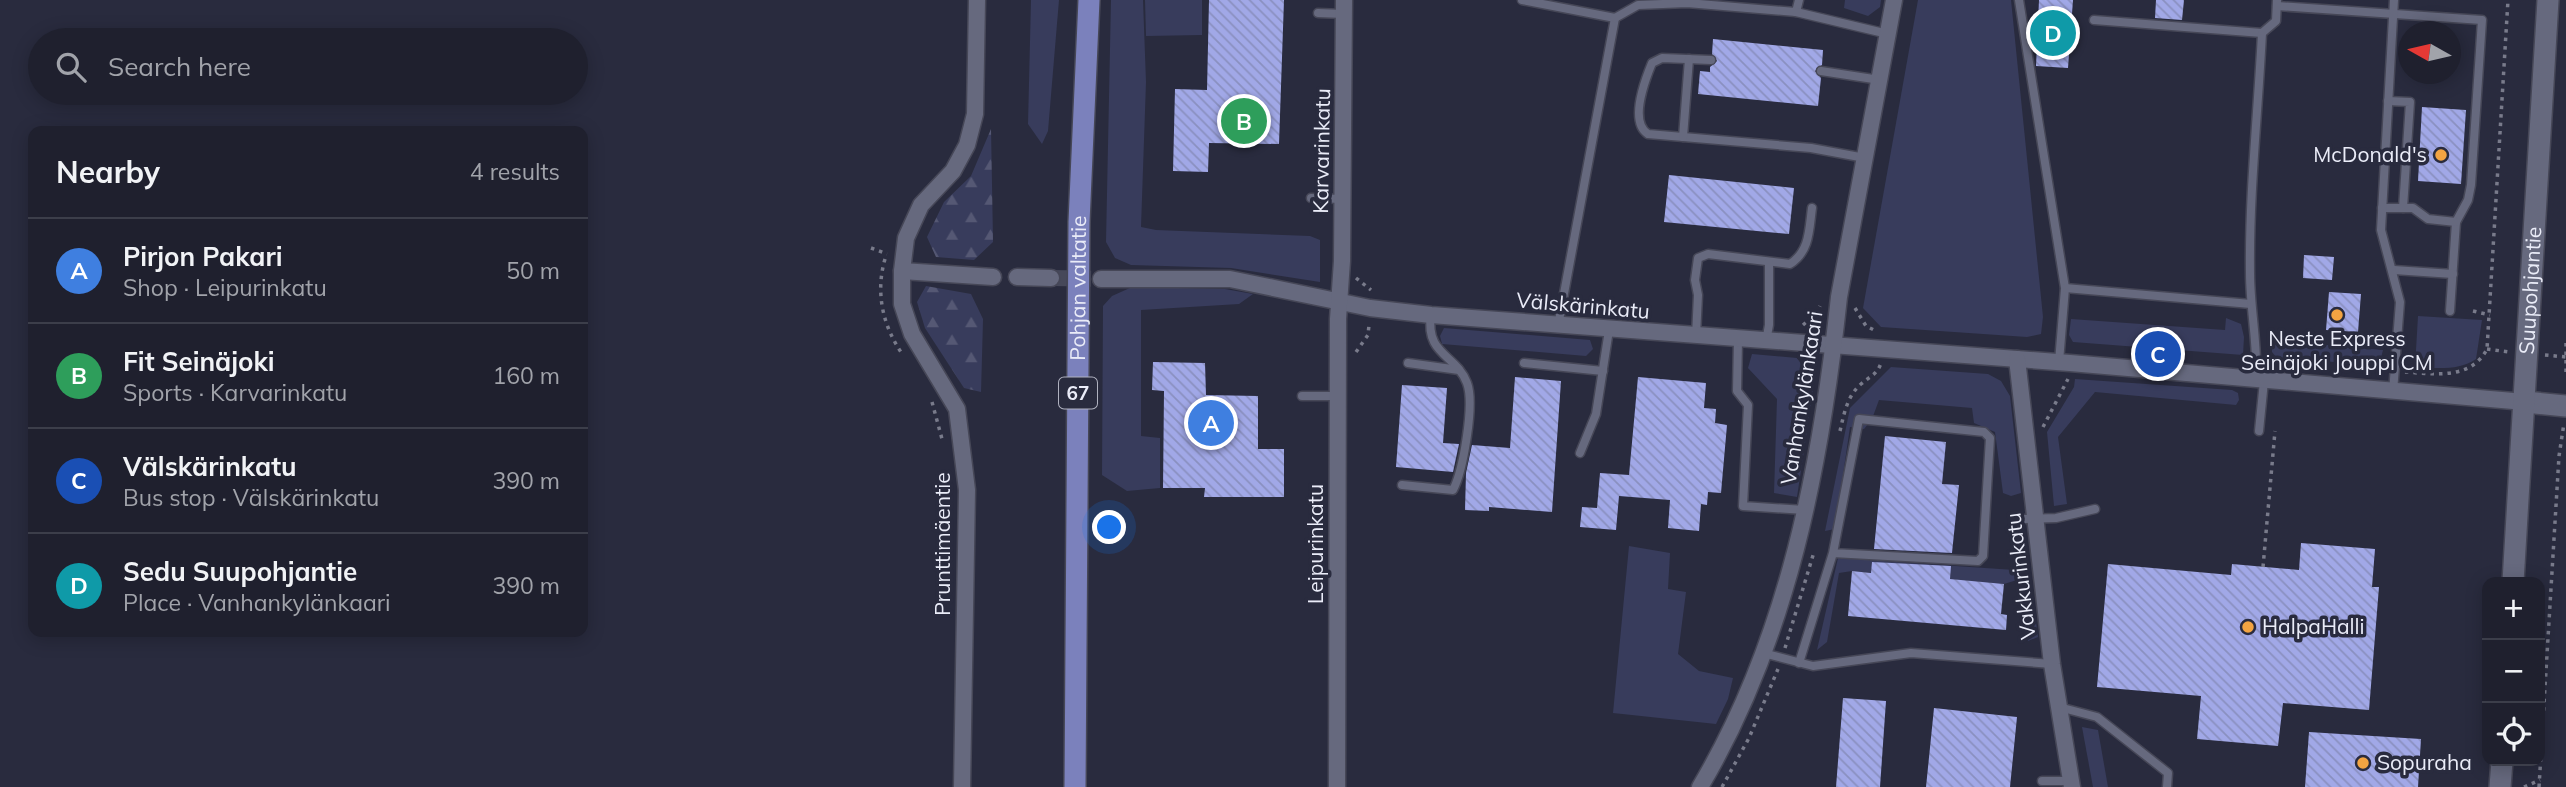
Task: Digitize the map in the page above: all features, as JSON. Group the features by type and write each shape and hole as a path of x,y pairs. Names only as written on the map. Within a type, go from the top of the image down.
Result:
{"main road":[{"name":"Pohjan valtatie","path":"1074,787 1079,222 1089,0"},
{"name":"Suupohjantie","path":"2514,577 2548,0"},
{"path":"2525,402 2566,406"},
{"path":"2500,787 2502,766"}],"street":[{"name":"Prunttimäentie","path":"962,787 967,490 957,409 912,334 902,304 906,237 921,205 953,171 967,145 975,114 977,0"},
{"name":"Vanhankylänkaari","path":"1700,787 1733,725 1763,653 1779,608 1805,510 1835,345 1839,297 1895,0"},
{"name":"Karvarinkatu","path":"1339,301 1343,199 1344,7"},
{"path":"903,263 993,277"},
{"path":"1017,277 1051,278"},
{"name":"Välskärinkatu","path":"1101,279 1230,279 1339,301 1431,315 2017,359 2525,402"},
{"name":"Leipurinkatu","path":"1337,787 1339,301"},
{"name":"Vakkurinkatu","path":"2017,359 2034,561 2072,784"}],"lane":[{"path":"1522,0 1615,18 1638,5 1687,2 1796,12 1888,34"},
{"path":"1796,12 1799,0"},
{"path":"2019,0 2065,288 2065,363"},
{"path":"2393,392 2400,302 2394,270 2381,230 2394,0"},
{"path":"2094,20 2262,33 2276,21 2277,3 2482,20 2471,185 2468,200 2456,222 2451,311"},
{"path":"1318,13 1344,7"},
{"path":"1558,326 1615,18"},
{"path":"2259,431 2260,380 2251,304 2250,240 2262,33"},
{"path":"1711,60 1662,58 1652,63 1644,82 1639,123 1648,134 1811,148 1865,158"},
{"path":"1683,137 1689,59"},
{"path":"1821,71 1880,80"},
{"path":"2388,101 2410,102 2403,208"},
{"path":"1311,198 1343,199"},
{"path":"1696,336 1698,295 1695,280 1698,258 1709,254 1790,264 1803,254 1812,208"},
{"path":"2382,208 2413,208 2428,219 2456,222"},
{"path":"1766,341 1769,325 1769,262"},
{"path":"2394,270 2453,274"},
{"path":"2065,288 2251,304"},
{"path":"1402,485 1453,490 1458,479 1468,418 1468,385 1459,370 1432,341 1431,315"},
{"path":"1580,453 1596,415 1609,330"},
{"path":"1738,340 1737,391 1748,405 1743,506 1805,510"},
{"path":"1408,363 1459,370"},
{"path":"1524,363 1603,371"},
{"path":"1302,396 1337,396"},
{"path":"1799,663 1833,553 1858,419 1984,432 1990,438 1983,556 1978,561 1833,553"},
{"path":"2029,518 2056,518 2095,509"},
{"path":"1763,653 1813,666 1911,653 2052,664"},
{"path":"2059,708 2097,717 2168,773 2167,787"},
{"path":"2042,781 2072,784"}],"path":[{"path":"2487,349 2508,0"},
{"path":"871,248 903,263"},
{"path":"887,254 881,302 888,335 909,364"},
{"path":"2473,311 2490,315"},
{"path":"2566,343 2566,374"},
{"path":"2043,428 2067,385 2065,363"},
{"path":"929,393 943,441"},
{"path":"2263,567 2275,431"},
{"path":"2539,787 2558,456 2566,432"},
{"path":"2524,787 2540,780"}],"green space":[{"path":"1031,0 1059,0 1048,131 1042,144 1028,124"},
{"path":"1111,0 1143,0 1146,82 1141,227 1156,230 1310,236 1320,240 1320,282 1231,268 1131,265 1115,258 1106,242"},
{"path":"1145,0 1202,0 1202,35 1146,36"},
{"path":"1845,0 1881,0 1880,7 1868,16 1844,8"},
{"path":"1918,0 2011,0 2043,317 2041,334 2027,337 1881,327 1863,308"},
{"path":"991,129 993,242 974,260 936,257 927,237 944,202 971,176"},
{"path":"926,286 971,294 983,319 981,392 964,388 925,328 917,302"},
{"path":"1132,287 1225,289 1253,294 1239,304 1141,310 1141,436 1160,438 1160,488 1127,491 1102,475 1103,306 1112,296"},
{"path":"2418,316 2482,320 2476,359 2455,367 2415,367"},
{"path":"2226,318 2241,324 2244,337 2243,355 2073,342 2069,335 2071,319 2225,330"},
{"path":"1444,328 1590,340 1593,349 1586,356 1442,344 1440,336"},
{"path":"2272,340 2383,350 2379,366 2276,357 2272,352"},
{"path":"1752,354 1797,358 1814,383 1797,497 1774,493 1777,399 1748,368"},
{"path":"1891,367 1988,374 2001,381 2010,396 2021,493 2011,496 2003,493 1995,432 1974,423 1972,408 1879,400 1872,419 1864,429 1850,427 1835,529 1825,531 1850,408"},
{"path":"2075,379 2232,390 2238,393 2239,400 2236,405 2095,392 2058,437 2067,504 2054,506 2047,432 2074,387"},
{"path":"1629,546 1670,553 1668,589 1686,592 1678,654 1699,671 1733,678 1728,699 1716,724 1613,713"},
{"path":"1838,558 2029,571 2038,637 2028,641 2017,580 2004,584 1852,571 1839,573 1827,642 1817,650"},
{"path":"2082,727 2098,730 2108,787 2093,787"}],"building":[{"path":"1209,0 1284,0 1279,144 1209,143 1208,172 1173,171 1175,89 1207,90"},
{"path":"2039,0 2073,0 2068,68 2036,66"},
{"path":"2156,0 2184,0 2182,20 2155,18"},
{"path":"1713,39 1823,50 1822,65 1815,71 1821,78 1818,106 1698,94 1700,71 1710,72 1710,67 1717,61 1712,54"},
{"name":"McDonald's","path":"2422,107 2466,110 2461,184 2418,181"},
{"path":"1669,175 1794,188 1789,234 1664,222"},
{"path":"2304,255 2334,257 2332,280 2303,278"},
{"path":"2329,292 2361,294 2358,332 2326,330"},
{"path":"1153,362 1205,363 1206,395 1258,396 1258,449 1284,449 1284,497 1204,497 1205,488 1163,488 1164,391 1152,390"},
{"path":"1515,377 1561,381 1552,512 1489,507 1489,511 1465,510 1466,473 1472,445 1510,448"},
{"path":"1638,377 1706,383 1704,408 1716,409 1715,423 1727,425 1721,493 1708,492 1707,505 1701,504 1699,531 1668,528 1670,500 1619,496 1616,530 1580,527 1582,507 1597,508 1600,473 1629,475"},
{"path":"1402,385 1447,388 1443,443 1459,444 1453,472 1396,467"},
{"path":"1885,436 1946,442 1942,484 1959,485 1952,553 1874,549"},
{"path":"2301,543 2375,549 2372,587 2379,587 2369,710 2283,703 2278,746 2197,739 2201,696 2097,687 2108,564 2231,575 2232,564 2299,570"},
{"path":"1872,562 1951,566 1950,579 2004,584 2001,614 2007,615 2006,630 1848,616 1852,571 1871,573"},
{"path":"1843,698 1886,701 1880,787 1836,787"},
{"path":"1934,708 2017,717 2010,787 1926,787"},
{"name":"Sopuraha","path":"2309,732 2421,739 2418,787 2305,787"}],"tunnel":[{"path":"1051,278 1101,279"}],"place":[{"name":"Sedu Suupohjantie","path":"2053,33"},
{"name":"Fit Seinäjoki","path":"1244,121"},
{"name":"McDonald's","path":"2441,155"},
{"name":"Neste Express Seinäjoki Jouppi CM","path":"2337,315"},
{"name":"Välskärinkatu","path":"2158,354"},
{"name":"Pirjon Pakari","path":"1211,423"},
{"name":"HalpaHalli","path":"2248,627"},
{"name":"Sopuraha","path":"2363,763"}]}
